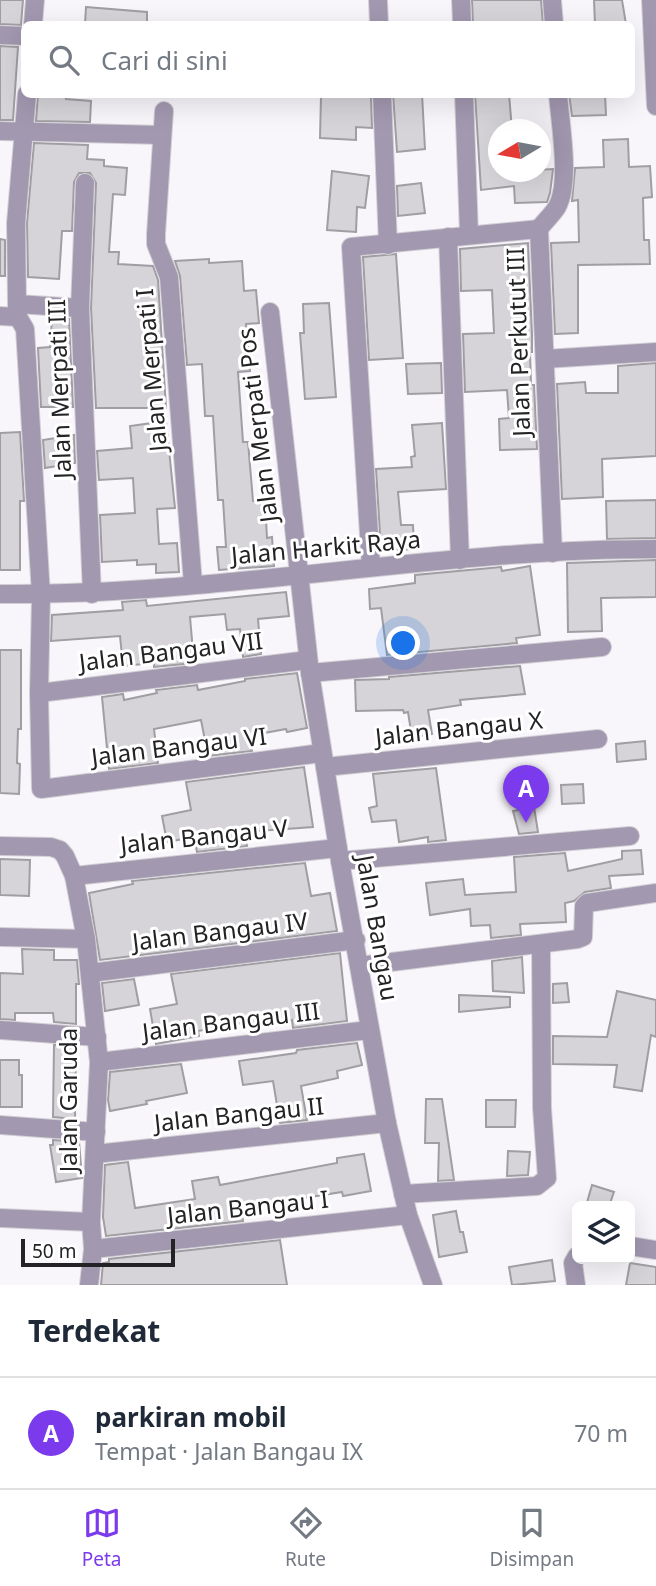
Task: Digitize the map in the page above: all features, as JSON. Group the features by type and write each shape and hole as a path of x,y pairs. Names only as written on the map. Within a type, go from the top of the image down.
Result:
{"street":[{"path":"33,21 35,0"},
{"path":"378,0 379,21"},
{"path":"461,0 461,21"},
{"path":"552,0 554,21"},
{"path":"651,0 656,106"},
{"path":"0,35 21,36"},
{"path":"26,98 8,223 12,312 25,329 41,595 39,693"},
{"path":"382,98 388,245"},
{"path":"464,98 469,234"},
{"name":"Jalan Perkutut III","path":"552,554 539,229 557,206 562,193 558,98"},
{"name":"Jalan Merpati I","path":"164,111 156,244 169,277 193,584"},
{"path":"0,131 162,135"},
{"name":"Jalan Merpati III","path":"85,183 80,308 92,594"},
{"path":"370,567 350,250 354,246 388,245 469,234 539,229"},
{"path":"448,237 460,560"},
{"path":"12,312 80,308"},
{"name":"Jalan Merpati Pos","path":"270,312 300,575"},
{"path":"545,359 656,352"},
{"name":"Jalan Harkit Raya","path":"0,594 92,594 370,567 656,549"},
{"name":"Jalan Bangau","path":"300,575 309,666 369,1030 408,1215 431,1278"},
{"name":"Jalan Bangau VII","path":"39,693 309,666 602,647"},
{"name":"Jalan Bangau VI","path":"39,693 41,789 324,760"},
{"name":"Jalan Bangau X","path":"324,760 598,739"},
{"name":"Jalan Bangau V","path":"74,876 630,836"},
{"path":"0,846 51,847 60,850 74,876"},
{"name":"Jalan Garuda","path":"74,876 86,939 99,1062 91,1222 93,1249 89,1285"},
{"path":"359,966 583,937 584,906 587,902 656,893"},
{"path":"0,937 86,939"},
{"name":"Jalan Bangau IV","path":"90,973 356,940"},
{"path":"403,1194 537,1186 547,1178 542,1108 541,944"},
{"path":"0,1030 97,1037"},
{"name":"Jalan Bangau III","path":"99,1062 369,1030"},
{"name":"Jalan Bangau II","path":"95,1154 387,1123"},
{"path":"0,1125 96,1132"},
{"name":"Jalan Bangau I","path":"93,1249 408,1215"},
{"path":"0,1218 91,1222"},
{"path":"635,1247 656,1250"},
{"path":"573,1264 576,1285"}],"building":[{"path":"0,0 23,0 21,25 0,24"},
{"path":"472,0 541,0 543,21 473,21"},
{"path":"594,0 622,0 626,21 595,21"},
{"path":"86,7 147,12 147,21 85,21"},
{"path":"0,46 18,47 13,120 0,120"},
{"path":"38,98 91,101 90,122 36,121"},
{"path":"321,98 371,98 372,128 356,127 356,140 320,138"},
{"path":"393,98 422,98 425,149 397,152"},
{"path":"475,98 509,98 511,119 488,119 488,182 551,182 553,169 550,193 547,202 515,203 514,186 481,190"},
{"path":"570,98 605,98 606,115 572,116"},
{"path":"628,139 629,167 650,166 652,197 643,198 644,240 649,240 650,264 578,265 578,333 555,334 551,243 579,242 578,200 572,201 575,168 604,167 603,140"},
{"path":"34,143 88,145 87,159 104,160 104,166 127,168 125,195 113,194 109,252 119,252 118,264 153,266 158,280 166,408 96,408 91,308 96,183 90,173 79,173 74,182 72,231 62,231 59,279 28,277 27,223"},
{"path":"332,171 369,176 365,208 357,207 356,232 327,230"},
{"path":"421,183 425,213 398,216 397,186"},
{"path":"0,239 5,240 5,276 0,276"},
{"path":"528,243 531,385 534,385 537,449 500,450 499,419 509,418 507,390 465,392 463,334 494,333 492,290 461,291 460,249"},
{"path":"396,254 403,358 369,360 363,257"},
{"path":"209,259 209,263 242,261 244,291 256,290 259,323 246,324 250,371 238,372 243,442 248,442 253,501 265,500 267,538 272,537 274,566 219,570 217,547 226,547 223,500 218,500 213,416 205,416 202,364 187,365 180,276 175,261"},
{"path":"329,303 336,397 305,399 300,333 304,333 303,304"},
{"path":"52,318 69,319 73,407 41,407 38,348 50,347"},
{"path":"441,363 442,393 408,394 406,364"},
{"path":"656,363 656,456 602,459 603,497 562,499 557,384 585,382 586,393 618,393 618,366"},
{"path":"166,421 175,508 157,509 159,544 177,543 179,572 156,573 156,564 137,565 137,560 102,562 100,515 135,513 133,478 99,480 97,451 132,448 130,426"},
{"path":"442,423 446,489 398,492 401,525 413,525 414,549 381,551 376,469 412,467 411,457 415,456 412,425"},
{"path":"20,432 24,501 20,501 20,570 0,570 0,433"},
{"path":"74,435 75,463 45,468 43,440"},
{"path":"656,500 656,538 607,539 606,501"},
{"path":"656,560 656,597 601,598 602,631 568,632 567,563"},
{"path":"530,566 540,635 516,638 517,643 387,655 381,608 370,609 369,589 415,583 415,575 501,567 502,571"},
{"path":"286,592 289,616 258,619 261,654 243,657 240,629 227,630 225,614 190,617 194,663 154,667 154,663 123,666 120,636 51,641 52,615 123,610 122,602 146,600 147,606"},
{"path":"0,650 21,650 21,729 18,729 17,763 20,764 19,794 0,793"},
{"path":"520,666 525,694 460,700 461,705 428,710 432,734 412,738 408,712 404,713 403,710 356,711 355,680"},
{"path":"297,673 307,728 249,736 252,751 208,756 201,720 154,729 158,763 109,769 102,697 123,694 124,700 157,693 156,690 197,685 198,690 245,679"},
{"path":"645,741 646,759 617,762 616,744"},
{"path":"304,767 313,827 244,832 247,846 197,852 194,837 167,842 162,816 191,810 186,782"},
{"path":"436,768 446,840 428,842 428,837 399,842 396,820 372,822 369,808 377,806 373,774"},
{"path":"583,784 584,803 562,804 561,785"},
{"path":"534,807 538,832 519,834 513,811"},
{"path":"641,850 643,874 609,876 611,888 585,892 574,901 565,903 566,922 520,924 521,935 491,938 490,925 471,926 470,909 430,915 426,883 463,879 465,895 516,892 514,857 565,853 568,871 622,859 622,851"},
{"path":"0,859 30,860 29,896 0,895"},
{"path":"305,863 311,896 330,893 337,931 100,960 89,893 133,884 132,881"},
{"path":"22,949 54,950 54,960 77,960 79,984 76,984 76,1024 54,1022 53,1013 15,1013 15,1020 0,1019 0,973 23,974"},
{"path":"340,953 347,1021 293,1028 292,1020 242,1028 241,1023 198,1031 199,1036 156,1044 150,1009 177,1004 171,974"},
{"path":"522,957 524,993 493,991 492,961"},
{"path":"134,979 139,1005 105,1011 102,983"},
{"path":"567,983 569,1002 553,1003 553,984"},
{"path":"617,991 656,1000 656,1037 651,1035 642,1091 614,1087 617,1065 553,1064 553,1036 607,1037"},
{"path":"459,995 510,997 510,1007 459,1012"},
{"path":"357,1043 362,1065 337,1071 338,1078 301,1086 307,1120 280,1123 273,1081 243,1085 239,1061 296,1053 297,1050"},
{"path":"54,1045 76,1047 75,1119 53,1117"},
{"path":"0,1060 19,1060 22,1107 0,1107"},
{"path":"181,1064 187,1093 110,1111 110,1072"},
{"path":"426,1099 442,1099 454,1180 438,1181 439,1143 425,1143"},
{"path":"486,1100 516,1100 515,1127 486,1127"},
{"path":"53,1140 79,1142 82,1178 56,1182 50,1145 53,1145"},
{"path":"508,1151 530,1152 528,1175 507,1176"},
{"path":"364,1154 371,1191 343,1196 342,1192 241,1208 243,1221 106,1236 103,1217 105,1165 128,1162 135,1208 195,1199 192,1181 218,1177 220,1185 337,1163 337,1158"},
{"path":"592,1185 614,1192 611,1201 587,1201"},
{"path":"456,1211 467,1252 439,1257 433,1215"},
{"path":"280,1240 287,1285 101,1285 103,1263 109,1262 109,1259"},
{"path":"552,1260 555,1281 512,1285 509,1267"},
{"path":"630,1264 656,1267 656,1285 626,1285"}],"place":[{"name":"parkiran mobil","path":"526,823"}]}
